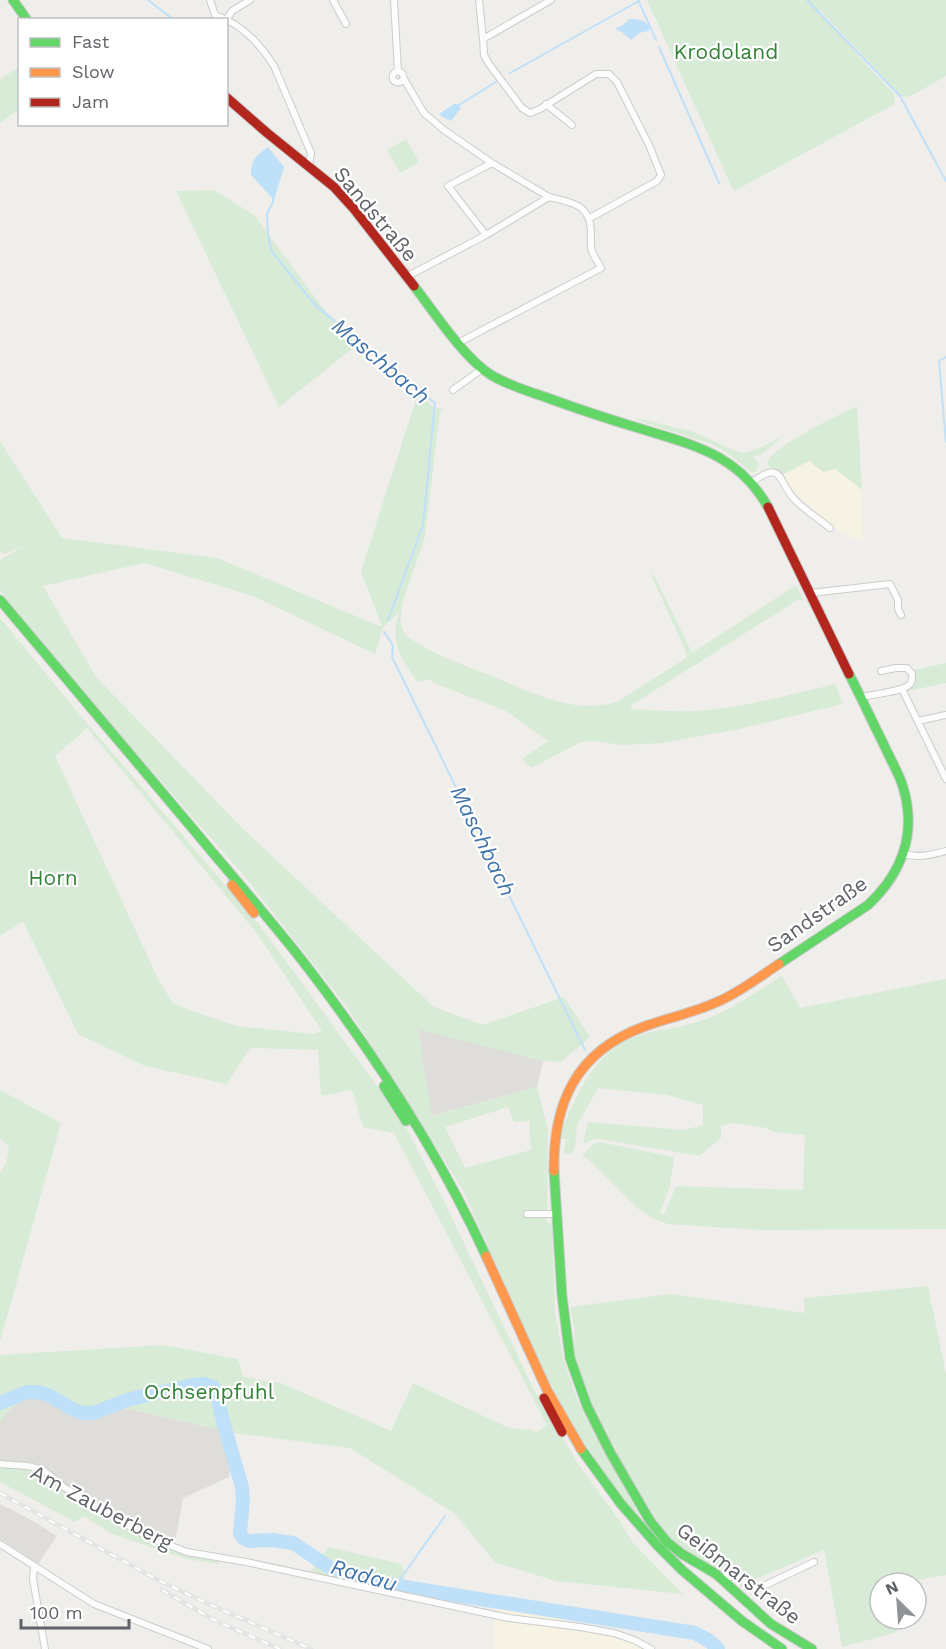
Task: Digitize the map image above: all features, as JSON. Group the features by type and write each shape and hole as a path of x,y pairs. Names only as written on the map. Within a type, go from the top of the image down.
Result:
{"main road":[{"path":"13,0 26,18"},
{"name":"Sandstraße","path":"228,99 334,187 458,343 482,369 508,384 541,397 697,446 726,462 751,483 774,518 898,773 906,795 909,825 904,854 889,884 867,905 718,1002"},
{"path":"0,600 312,972 376,1061 401,1099 452,1195 548,1390 584,1454 628,1514 675,1568 730,1618 744,1623 782,1649"},
{"path":"0,611 219,870 317,991 384,1086 452,1195"},
{"name":"Geißmarstraße","path":"718,1002 703,1009 632,1030 601,1049 582,1068 567,1093 557,1120 554,1157 563,1306 570,1355 579,1386 597,1427 656,1530 679,1551 716,1573 765,1620 812,1649"}],"street":[{"path":"210,0 214,17"},
{"path":"228,18 232,11 250,0"},
{"path":"333,0 346,24"},
{"path":"393,0 398,71 403,73 404,79 424,112 444,130 492,163 549,197 582,207 590,218 592,251 601,268 458,343"},
{"path":"479,0 484,55 522,108 530,112 540,109 596,74 609,74 617,82 661,175 657,182 590,218"},
{"path":"483,39 537,3 551,0"},
{"path":"228,20 258,45 274,66 311,153 309,165"},
{"path":"546,105 572,125"},
{"path":"486,235 448,186 492,163"},
{"path":"406,277 486,235 549,197"},
{"path":"453,390 482,369"},
{"path":"751,483 764,473 778,475 796,501 830,528"},
{"path":"811,593 890,584 898,600 901,615"},
{"path":"862,697 903,688 912,681 912,674 907,668 881,671"},
{"path":"903,688 946,777"},
{"path":"918,721 946,715"},
{"path":"904,854 926,856 946,851"},
{"path":"527,1214 556,1214"},
{"name":"Am Zauberberg","path":"0,1464 28,1466 43,1470 65,1488 148,1537 187,1552 246,1562 509,1618 614,1634 634,1640 651,1649"},
{"path":"0,1544 94,1604 208,1649"},
{"path":"720,1577 736,1577 751,1588 759,1588 814,1562"},
{"path":"34,1567 33,1579 45,1649"}],"shaded area":[{"path":"809,461 835,468 862,490 863,542 840,532 789,488 784,474"},
{"path":"418,1028 543,1061 537,1087 431,1116"},
{"path":"33,1397 63,1407 116,1406 234,1433 229,1477 183,1498 174,1548 149,1540 25,1468 0,1468 0,1423 6,1413 17,1403 24,1398"},
{"path":"0,1504 57,1536 38,1564 0,1539"},
{"path":"498,1607 554,1616 637,1645 642,1649 494,1649 494,1619"}],"green space":[{"name":"Krodoland","path":"647,0 946,0 946,76 911,96 902,97 820,10 817,11 894,94 895,101 893,105 733,190"},
{"path":"18,67 18,110 0,123 0,80"},
{"path":"406,139 419,162 400,173 387,150"},
{"path":"214,190 254,215 322,307 358,344 279,407 176,191"},
{"path":"418,393 432,406 442,409 439,417 425,536 402,606 401,624 412,640 451,660 524,690 573,705 605,705 617,702 686,658 687,654 651,573 692,653 796,585 804,601 799,599 630,706 632,709 660,711 707,710 755,703 835,684 843,704 739,729 662,743 623,745 581,742 531,768 522,759 548,741 506,711 434,683 431,679 417,682 398,649 395,633 399,613 383,627 375,654 253,596 144,563 43,586 96,677 244,830 434,1007 483,1025 564,997 590,1037 561,1062 543,1061 418,1029 432,1116 537,1087 548,1129 547,1222 552,1224 555,1312 563,1357 584,1413 643,1522 612,1485 577,1432 544,1372 463,1190 347,1007 245,877 80,689 0,591 0,560 24,546 4,554 0,552 0,441 62,538 217,558 382,627 361,571","holes":["508,1107 514,1122 529,1121 531,1150 465,1168 445,1127"]},
{"path":"857,406 862,490 835,469 823,472 809,461 784,474 768,465 767,462 773,455 794,439"},
{"path":"636,418 694,432 744,453 762,447 784,435 761,455 753,456 759,465 752,473 726,452 711,444"},
{"path":"0,618 261,927 402,1120 443,1199 534,1390 579,1465 633,1543 683,1594 556,1581 495,1562 454,1513 350,1448 234,1433 116,1406 63,1407 33,1397 24,1398 17,1403 6,1413 0,1423 0,1355 164,1345 238,1359 243,1377 281,1383 391,1431 413,1383 509,1428 533,1430 535,1433 547,1425 394,1133 363,1127 352,1090 321,1096 318,1050 250,1048 227,1084 145,1066 78,1034 23,921 0,936","holes":["87,728 256,932 322,1031 314,1034 236,1026 173,1003 159,981 55,756"]},
{"path":"946,663 946,683 908,691 916,680 914,670"},
{"path":"782,976 800,1008 946,979 946,1229 760,1230 668,1224 652,1218 636,1207 582,1155 594,1144 600,1142 674,1157 670,1186 660,1213 664,1215 676,1186 803,1190 805,1135 773,1132 767,1128 732,1123 721,1126 721,1138 699,1156 600,1139 583,1144 588,1122 684,1130 703,1125 703,1105 668,1095 598,1088 577,1125 573,1151 570,1154 564,1154 565,1141 569,1140 558,1138 574,1101 594,1068 613,1049 643,1034 708,1018 741,1002"},
{"path":"0,1090 61,1123 0,1342 0,1173 6,1164 9,1147 0,1138"},
{"path":"928,1286 946,1374 946,1575 928,1578 928,1571 868,1571 868,1631 897,1632 842,1647 824,1550 756,1579 716,1573 667,1542 614,1460 570,1355 575,1332 570,1307 671,1294 805,1313 804,1298"},
{"path":"0,1468 24,1468 42,1477 149,1540 219,1561 218,1564 187,1559 112,1534 83,1516 75,1522 0,1482"},
{"path":"328,1547 402,1564 406,1591 310,1573"}],"water":[{"path":"629,19 644,21 650,28 631,40 616,28"},
{"path":"454,104 461,108 451,121 439,114"},
{"path":"268,147 284,167 274,200 251,175 255,158"}],"waterway":[{"name":"Maschbach","path":"148,0 171,18"},
{"path":"638,0 656,40"},
{"path":"807,0 900,96 946,181"},
{"path":"510,73 639,1"},
{"path":"659,47 719,183"},
{"path":"459,105 499,80"},
{"name":"Maschbach","path":"273,195 273,202 267,214 272,252 316,306 435,403 423,525 388,620"},
{"path":"946,357 939,361 946,442"},
{"name":"Maschbach","path":"384,632 393,645 392,657 585,1050"},
{"name":"Radau","path":"0,1403 27,1392 38,1392 74,1410 93,1413 130,1399 193,1385 204,1384 213,1387 242,1487 240,1533 243,1538 249,1541 272,1540 293,1543 332,1569 398,1586 695,1633 718,1649"},
{"path":"396,1585 445,1516"}],"railway":[{"path":"0,1493 158,1580 311,1649"},
{"path":"162,1590 214,1620 280,1649"}],"traffic: fast":[{"path":"13,0 26,18"},
{"path":"414,286 470,358 491,375 524,390 715,455 744,476 768,507"},
{"path":"0,600 265,915 334,1002 427,1143 486,1256"},
{"path":"779,964 868,905 880,893 898,866 907,836 907,804 903,787 849,674"},
{"path":"384,1086 406,1121"},
{"path":"554,1171 562,1296 570,1358 587,1406 610,1452 650,1521 667,1542 682,1554 716,1574 771,1624 812,1649"},
{"path":"581,1449 621,1504 682,1570 742,1621 782,1649"}],"traffic: slow":[{"path":"232,885 254,913"},
{"path":"554,1171 558,1123 564,1102 585,1066 601,1050 643,1027 725,998 779,964"},
{"path":"486,1256 547,1390 581,1449"}],"traffic: jam":[{"path":"228,99 334,187 414,286"},
{"path":"768,507 849,674"},
{"path":"544,1398 562,1432"}],"park label":[{"name":"Horn","path":"53,877"},
{"name":"Ochsenpfuhl","path":"209,1391"}]}
